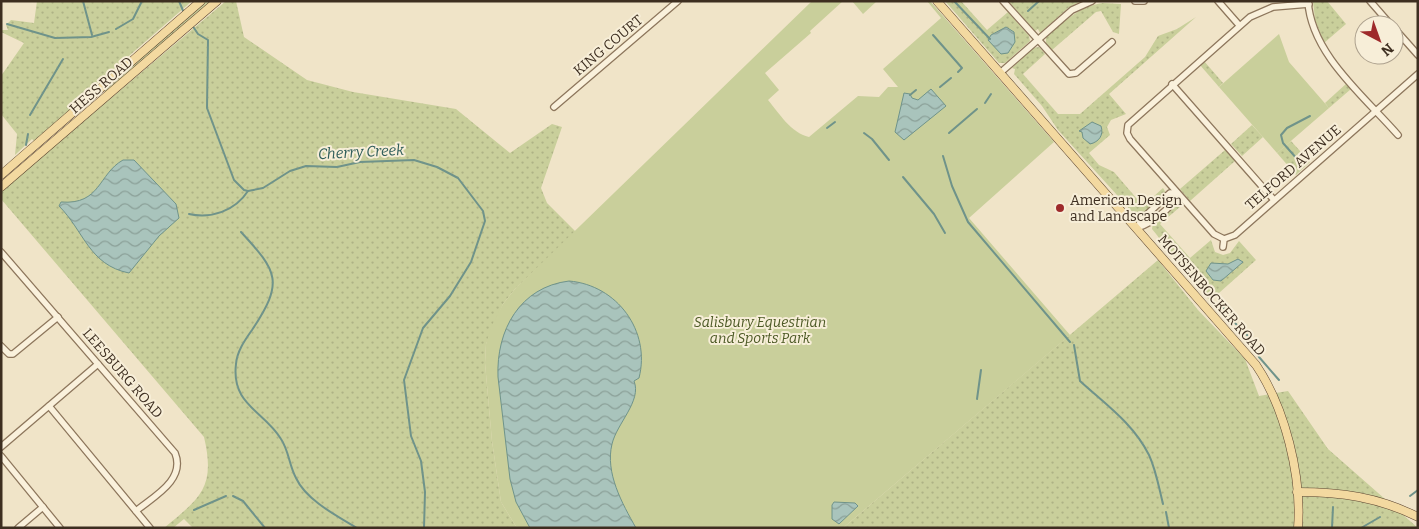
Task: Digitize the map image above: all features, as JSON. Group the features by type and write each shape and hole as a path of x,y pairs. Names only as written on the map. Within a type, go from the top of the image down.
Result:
{"main road":[{"name":"HESS ROAD","path":"1,175 202,1"},
{"name":"HESS ROAD","path":"1,187 217,1"},
{"name":"MOTSENBOCKER ROAD","path":"937,1 1259,368 1286,433 1297,492 1298,528"},
{"path":"1297,492 1338,492 1362,496 1391,505 1418,517"}],"street":[{"name":"KING COURT","path":"554,107 678,1"},
{"path":"1003,1 1069,74 1076,73 1112,42"},
{"path":"1000,73 1072,10 1092,1"},
{"path":"1135,1 1144,1"},
{"path":"1218,1 1238,25"},
{"path":"1370,1 1382,15"},
{"path":"1223,247 1224,239 1214,234 1177,193 1130,138 1127,129 1131,120 1238,25 1255,14 1273,7 1309,3 1312,27 1324,51 1398,135"},
{"path":"1404,39 1418,55"},
{"name":"TELFORD AVENUE","path":"1224,239 1235,234 1418,74"},
{"path":"1172,84 1274,200"},
{"path":"1120,129 1127,129"},
{"path":"1137,228 1142,219 1170,194 1177,193"},
{"name":"LEESBURG ROAD","path":"1,252 170,446 177,459 176,472 172,480 136,511"},
{"path":"1,346 9,354 13,354 58,317"},
{"path":"1,447 98,364"},
{"path":"49,406 150,528"},
{"path":"1,456 60,528"},
{"path":"18,528 43,507"}],"green space":[{"path":"37,1 192,1 91,89 92,91 35,142 32,139 15,155 17,134 1,114 1,76 24,43 1,32 2,30 8,30 6,25 11,20 34,23"},
{"path":"206,1 212,1 106,93 104,90"},
{"path":"226,1 236,1 244,37 307,80 353,92 456,109 510,153 552,124 562,127 541,188 547,203 576,232 515,289 503,304 486,344 485,363 492,441 501,502 517,528 193,528 184,519 173,528 164,528 196,499 202,490 208,469 204,437 1,199 1,191"},
{"name":"Salisbury Equestrian and Sports Park","path":"812,1 843,1 810,31 811,33 765,73 779,90 768,100 791,127 803,135 809,137 858,96 879,97 888,87 898,87 883,69 941,18 927,1 930,1 1054,142 969,218 1070,335 843,528 517,528 501,502 492,441 485,363 486,344 491,327 503,304 515,289"},
{"path":"852,1 877,1 863,14"},
{"path":"945,1 961,1 987,30 1008,12 1029,36 1030,41 1005,63 999,63"},
{"path":"1008,1 1081,1 1068,8 1040,33 1038,29 1035,31"},
{"path":"1313,1 1327,1 1346,24 1324,43 1315,20"},
{"path":"1103,3 1121,4 1119,34 1113,32 1101,11 1096,12 1052,50 1046,44 1046,37 1066,20 1086,7"},
{"path":"1196,17 1109,94 1126,114 1111,120 1107,127 1110,135 1089,153 1099,165 1114,172 1143,206 1163,188 1166,193 1142,215 1136,216 1058,130 1042,106 1014,74 1015,69 1012,68 1033,48 1039,47 1045,54 1023,74 1058,114 1080,114 1145,57 1158,36 1177,29"},
{"path":"1279,34 1289,62 1329,108 1277,153 1219,87"},
{"path":"1204,61 1223,83 1219,87 1200,65"},
{"path":"1347,83 1351,89 1329,108 1325,103"},
{"path":"1252,125 1263,137 1242,156 1231,144"},
{"path":"1291,141 1310,162 1296,175 1277,153"},
{"path":"1225,150 1235,161 1190,201 1180,189"},
{"path":"1176,203 1180,207 1160,224 1190,258 1211,240 1215,252 1223,255 1230,253 1239,241 1256,260 1210,301 1152,229 1153,223"},
{"path":"1158,260 1198,310 1245,359 1259,396 1288,391 1328,449 1418,528 843,528"}],"water":[{"path":"1006,27 1014,32 1015,42 1008,53 1001,54 988,40 991,35"},
{"path":"931,89 946,106 904,140 895,132 904,93 910,94 912,98 918,100"},
{"path":"1092,122 1101,126 1102,132 1098,140 1090,144 1083,138 1082,132 1079,131"},
{"path":"123,160 134,160 176,204 179,218 159,236 129,273 105,263 96,255 59,206 61,202 74,202 92,194 108,173"},
{"path":"1238,259 1243,262 1221,281 1213,280 1206,271 1211,263 1228,264"},
{"path":"569,281 586,284 602,291 615,301 626,313 635,328 640,344 641,361 639,378 634,381 635,396 615,436 610,455 616,487 636,528 530,528 516,502 510,479 498,377 501,343 514,314 524,302 537,292 552,285"},
{"path":"834,502 855,503 858,506 839,524 832,519 832,505"}],"waterway":[{"path":"83,1 92,35"},
{"path":"116,29 133,19 142,1"},
{"name":"Cherry Creek","path":"179,1 184,13"},
{"path":"954,1 990,39"},
{"path":"1028,11 1039,1"},
{"path":"7,24 55,38 91,37 109,32"},
{"name":"Cherry Creek","path":"192,25 198,34 208,40 207,108 234,180 244,190 263,188 290,171 306,166 337,167 360,162 414,160 437,167 458,178 483,211 485,221 471,262 450,296 423,328 404,380 411,436 421,461 425,492 424,528"},
{"path":"933,35 962,68 958,72"},
{"path":"30,115 63,59"},
{"path":"940,87 951,78"},
{"path":"910,95 916,90"},
{"path":"985,103 991,94"},
{"path":"949,133 977,109"},
{"path":"1298,160 1283,143 1281,135 1287,128 1310,116"},
{"path":"827,128 835,122"},
{"path":"864,133 872,139 889,160"},
{"path":"26,145 28,134"},
{"path":"943,156 952,186 968,222 1070,342"},
{"path":"903,177 934,214 945,233"},
{"path":"189,214 206,215 222,212 236,204 248,191"},
{"path":"241,232 263,257 272,278 272,288 269,300 262,314 238,355 236,378 239,389 250,406 274,429 281,439 301,486 323,507 357,528"},
{"path":"1219,300 1230,318 1248,336"},
{"path":"1254,342 1259,357 1279,380"},
{"path":"1074,345 1080,381 1135,433 1154,467 1163,504"},
{"path":"977,399 981,370"},
{"path":"1410,496 1418,490"},
{"path":"194,510 226,496"},
{"path":"233,496 243,501 265,528"},
{"path":"1332,528 1333,507"},
{"path":"1166,512 1169,528"},
{"path":"1361,528 1380,517"}],"place":[{"name":"American Design and Landscape","path":"1060,208"}]}
